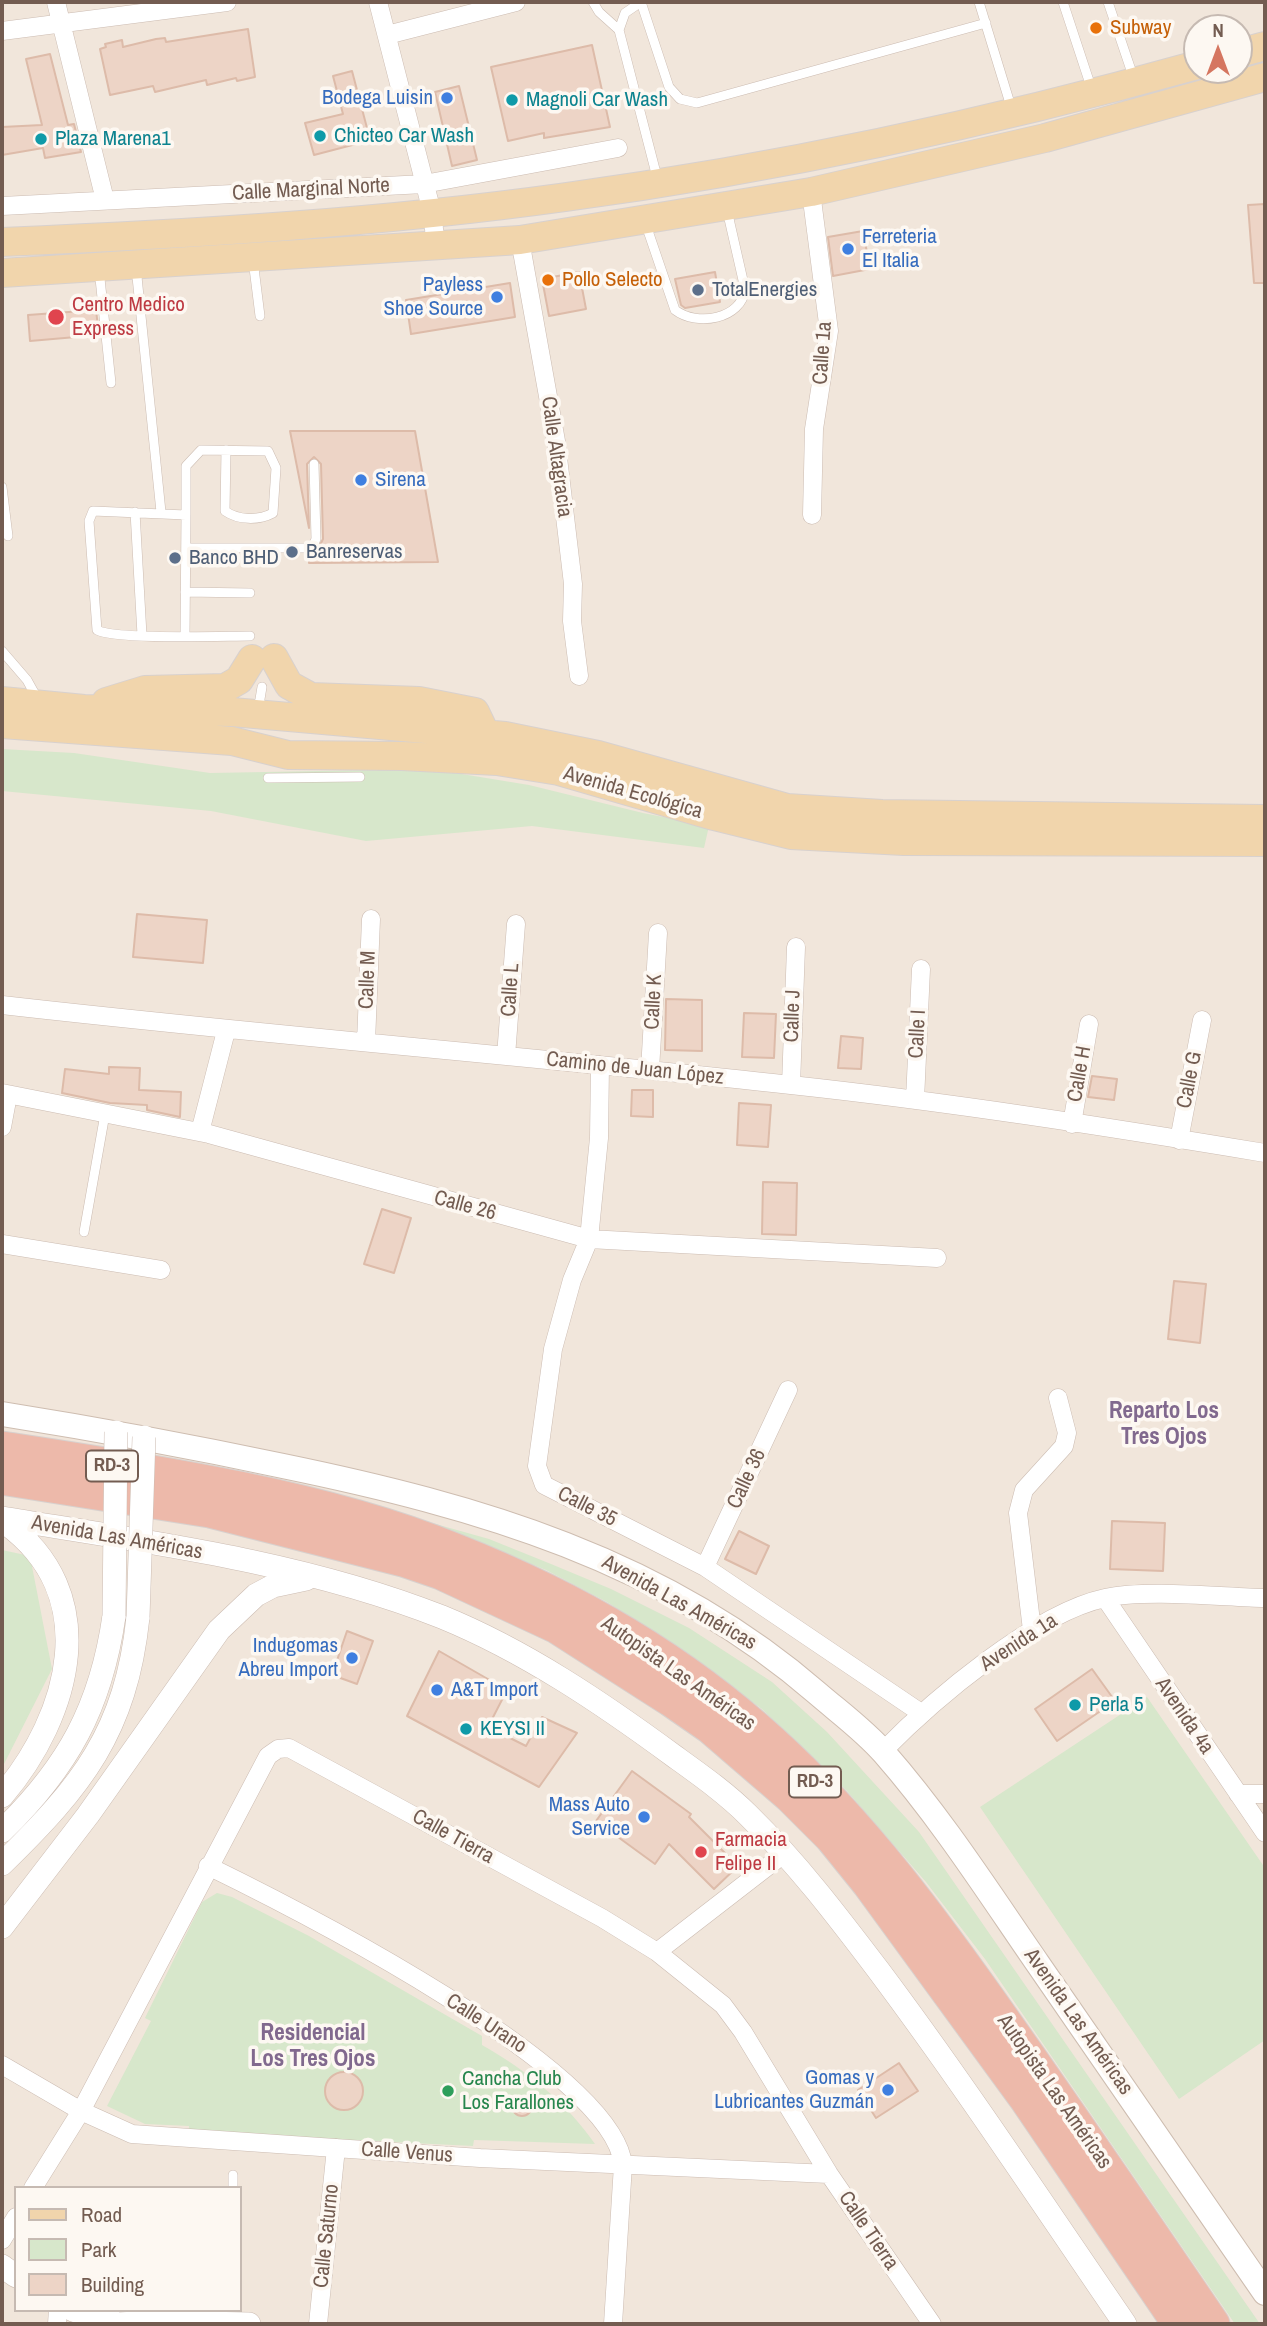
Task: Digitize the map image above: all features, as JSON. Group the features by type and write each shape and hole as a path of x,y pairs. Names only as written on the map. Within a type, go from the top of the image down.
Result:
{"highway":[{"name":"Autopista Las Américas","path":"2,1448 129,1468 261,1495 361,1519 431,1541 537,1585 591,1613 726,1702 812,1779 922,1905 1213,2324"},
{"name":"Autopista Las Américas","path":"2,1478 210,1511 357,1546 428,1569 557,1627 691,1713 790,1796 831,1837 869,1884 1019,2089 1180,2324"}],"main road":[{"path":"2,242 136,236 432,212 659,183 868,146 1183,69"},
{"path":"2,273 520,240 811,192 1045,138 1265,77"},
{"path":"84,709 145,690 225,688 239,680 259,651 289,685 311,697 419,701 456,706 475,712 486,735"},
{"name":"Avenida Ecológica","path":"2,701 84,709 232,712 486,735 598,755 787,808 882,814 1265,819"},
{"path":"103,731 121,721 240,724 250,723 258,716 289,728 371,733 388,738 402,756"},
{"name":"Avenida Ecológica","path":"2,724 232,741 288,766 402,756 497,761 559,771 674,802 714,817 792,835 904,841 1265,842"},
{"name":"Avenida Las Américas","path":"2,1414 144,1437 344,1478 469,1509 562,1542 652,1583 716,1618 765,1651 883,1751 964,1858 1265,2293"}],"street":[{"path":"55,2 105,200"},
{"path":"2,31 228,2"},
{"path":"378,2 432,212 436,246"},
{"path":"387,35 516,2"},
{"name":"Calle Marginal Norte","path":"2,206 424,184 618,148"},
{"name":"Calle 1a","path":"811,192 829,331 814,429 812,515"},
{"name":"Calle Altagracia","path":"520,240 556,441 573,584 572,621 579,676"},
{"name":"Calle M","path":"366,1042 371,919"},
{"name":"Calle L","path":"506,1056 516,924"},
{"name":"Calle K","path":"650,1070 659,933"},
{"name":"Calle J","path":"791,1085 796,947"},
{"name":"Calle I","path":"915,1100 921,968"},
{"name":"Camino de Juan López","path":"2,1005 226,1031 366,1042 791,1085 915,1100 1265,1153"},
{"name":"Calle G","path":"1179,1140 1202,1020"},
{"name":"Calle H","path":"1072,1124 1089,1024"},
{"path":"200,1132 226,1031"},
{"name":"Calle 35","path":"600,1065 599,1138 590,1239 572,1280 553,1349 537,1466 544,1485 705,1567 921,1713"},
{"path":"2,1127 5,1094"},
{"name":"Calle 26","path":"5,1094 200,1132 590,1239 937,1258"},
{"path":"2,1244 160,1270"},
{"name":"Calle 36","path":"705,1567 788,1390"},
{"path":"1032,1630 1018,1513 1024,1490 1064,1446 1066,1433 1058,1398"},
{"path":"2,1831 53,1775 79,1736 94,1705 108,1658 114,1616 116,1432"},
{"path":"2,1864 47,1820 78,1784 102,1748 121,1704 133,1664 138,1617 144,1437"},
{"path":"2,1519 29,1539 53,1572 62,1603 66,1637 62,1687 56,1709 31,1758 2,1796"},
{"name":"Avenida Las Américas","path":"2,1519 132,1539 317,1577 445,1618 553,1674 702,1777 745,1811 785,1853 929,2038 1125,2324"},
{"path":"2,1927 88,1815 226,1623 248,1601 273,1586 317,1577"},
{"name":"Avenida 1a","path":"883,1751 921,1713 1032,1630 1074,1608 1105,1598 1265,1598"},
{"name":"Avenida 4a","path":"1105,1598 1265,1833"},
{"name":"Calle Tierra","path":"34,2186 81,2110 268,1756 278,1749 289,1748 602,1918 657,1952 723,2005 743,2032 829,2174 932,2324"},
{"path":"1238,1794 1265,1794"},
{"path":"657,1952 785,1853"},
{"name":"Calle Urano","path":"208,1866 395,1967 525,2048 567,2082 604,2120 621,2150 622,2165 613,2324"},
{"name":"Calle Venus","path":"2,2065 81,2110 132,2134 622,2165 829,2174"},
{"name":"Calle Saturno","path":"318,2324 336,2148"},
{"path":"2,2239 14,2220"},
{"path":"79,2312 118,2324 249,2324"}],"lane":[{"path":"593,2 599,12 619,30 659,183"},
{"path":"619,30 625,13 641,2 669,87 680,99 697,103 986,23"},
{"path":"979,2 1012,111"},
{"path":"1063,2 1093,91"},
{"path":"1108,2 1135,81"},
{"path":"645,220 675,310 686,318 699,319 734,311 743,300 745,289 726,208"},
{"path":"253,258 260,316"},
{"path":"136,265 161,512"},
{"path":"98,268 111,383"},
{"path":"185,636 186,466 190,459 201,450 226,450 268,451 273,457 272,513 265,517 234,518 225,511 226,450"},
{"path":"186,548 312,548 316,539 314,464"},
{"path":"2,487 8,536"},
{"path":"187,515 93,511 89,521 97,631 185,636 259,651"},
{"path":"135,512 142,635"},
{"path":"185,592 250,593"},
{"path":"2,651 27,680 42,705"},
{"path":"258,716 262,687"},
{"path":"268,778 288,766 360,777"},
{"path":"84,1232 105,1114"},
{"path":"233,2175 233,2186"}],"shaded area":[{"path":"2,2 1265,2 1265,2324 2,2324"}],"green space":[{"path":"2,749 74,753 210,773 431,769 529,785 709,826 704,848 532,826 366,841 211,811 2,791"},
{"path":"432,1523 489,1539 551,1564 611,1589 689,1628 772,1682 827,1732 919,1832 1260,2324 1235,2324 985,1959 926,1882 847,1791 762,1709 676,1646 607,1602 546,1570"},
{"path":"2,1550 30,1556 52,1669 2,1768"},
{"path":"1147,1697 1265,1868 1265,2040 1179,2099 980,1807"},
{"path":"217,1893 232,1897 309,1936 482,2036 482,2045 544,2088 571,2114 595,2144 474,2140 473,2146 189,2132 189,2126 145,2124 107,2106 151,2021 145,2018 202,1902"}],"building":[{"path":"248,29 255,77 237,81 236,78 207,85 206,80 155,92 153,86 110,95 100,49 106,47 105,44 122,40 123,47 156,39 165,38 166,42"},
{"path":"592,45 610,127 544,138 544,133 508,141 491,67"},
{"path":"50,54 68,125 74,124 81,152 45,158 43,148 2,155 2,127 42,125 26,59"},
{"path":"352,71 367,128 360,143 314,155 305,123 343,114 333,76"},
{"path":"459,86 477,160 452,166 435,92"},
{"path":"1265,204 1265,283 1254,283 1248,205"},
{"name":"Ferreteria El Italia","path":"863,231 870,269 833,276 828,237"},
{"path":"579,272 586,309 549,316 542,279"},
{"name":"TotalEnergies","path":"715,272 720,302 685,308 681,305 675,279"},
{"path":"510,283 515,317 411,334 406,300"},
{"path":"96,310 99,335 30,341 28,315"},
{"name":"Sirena","path":"290,431 415,431 438,562 309,563 309,555 316,553 323,539 321,464 314,457 307,464 309,528"},
{"path":"137,914 207,920 203,963 133,957"},
{"path":"666,999 702,1000 702,1051 665,1050"},
{"path":"744,1013 776,1014 774,1058 742,1057"},
{"path":"841,1036 863,1038 861,1069 838,1068"},
{"path":"109,1067 140,1068 139,1090 181,1092 180,1117 147,1110 147,1105 110,1103 62,1093 65,1069 109,1074"},
{"path":"1092,1076 1117,1079 1114,1100 1088,1097"},
{"path":"632,1090 653,1090 653,1117 631,1116"},
{"path":"739,1103 771,1105 768,1147 737,1145"},
{"path":"763,1182 797,1183 796,1235 762,1234"},
{"path":"382,1209 411,1218 394,1273 364,1264"},
{"path":"1174,1281 1206,1284 1200,1343 1168,1339"},
{"path":"1112,1521 1165,1523 1163,1571 1110,1569"},
{"path":"739,1531 769,1546 756,1574 725,1559"},
{"name":"Indugomas Abreu Import","path":"347,1631 373,1641 357,1684 332,1675"},
{"name":"KEYSI II","path":"439,1651 507,1690 488,1727 526,1746 542,1717 577,1733 539,1787 407,1716"},
{"name":"Perla 5","path":"1092,1669 1115,1701 1057,1741 1035,1709"},
{"name":"Mass Auto Service","path":"632,1771 691,1814 689,1817 738,1866 714,1889 669,1844 655,1864 596,1821"},
{"name":"Gomas y Lubricantes Guzmán","path":"899,2063 918,2091 876,2118 858,2090"},
{"path":"344,2072 357,2078 363,2091 357,2104 344,2110 331,2104 325,2091 331,2078"},
{"path":"522,2096 529,2099 532,2106 529,2113 522,2116 515,2113 512,2106 515,2099"}],"place":[{"name":"Subway","path":"1096,28"},
{"name":"Bodega Luisin","path":"447,98"},
{"name":"Magnoli Car Wash","path":"512,100"},
{"name":"Chicteo Car Wash","path":"320,136"},
{"name":"Plaza Marena1","path":"41,139"},
{"name":"Ferreteria El Italia","path":"848,249"},
{"name":"Pollo Selecto","path":"548,280"},
{"name":"TotalEnergies","path":"698,290"},
{"name":"Payless Shoe Source","path":"497,297"},
{"name":"Centro Medico Express","path":"56,317"},
{"name":"Sirena","path":"361,480"},
{"name":"Banreservas","path":"292,552"},
{"name":"Banco BHD","path":"175,558"},
{"name":"Indugomas Abreu Import","path":"352,1658"},
{"name":"A&T Import","path":"437,1690"},
{"name":"Perla 5","path":"1075,1705"},
{"name":"KEYSI II","path":"466,1729"},
{"name":"Mass Auto Service","path":"644,1817"},
{"name":"Farmacia Felipe II","path":"701,1852"},
{"name":"Gomas y Lubricantes Guzmán","path":"888,2090"},
{"name":"Cancha Club Los Farallones","path":"448,2091"}],"district":[{"name":"Reparto Los Tres Ojos","path":"1164,1425"},
{"name":"Residencial Los Tres Ojos","path":"313,2047"}]}
